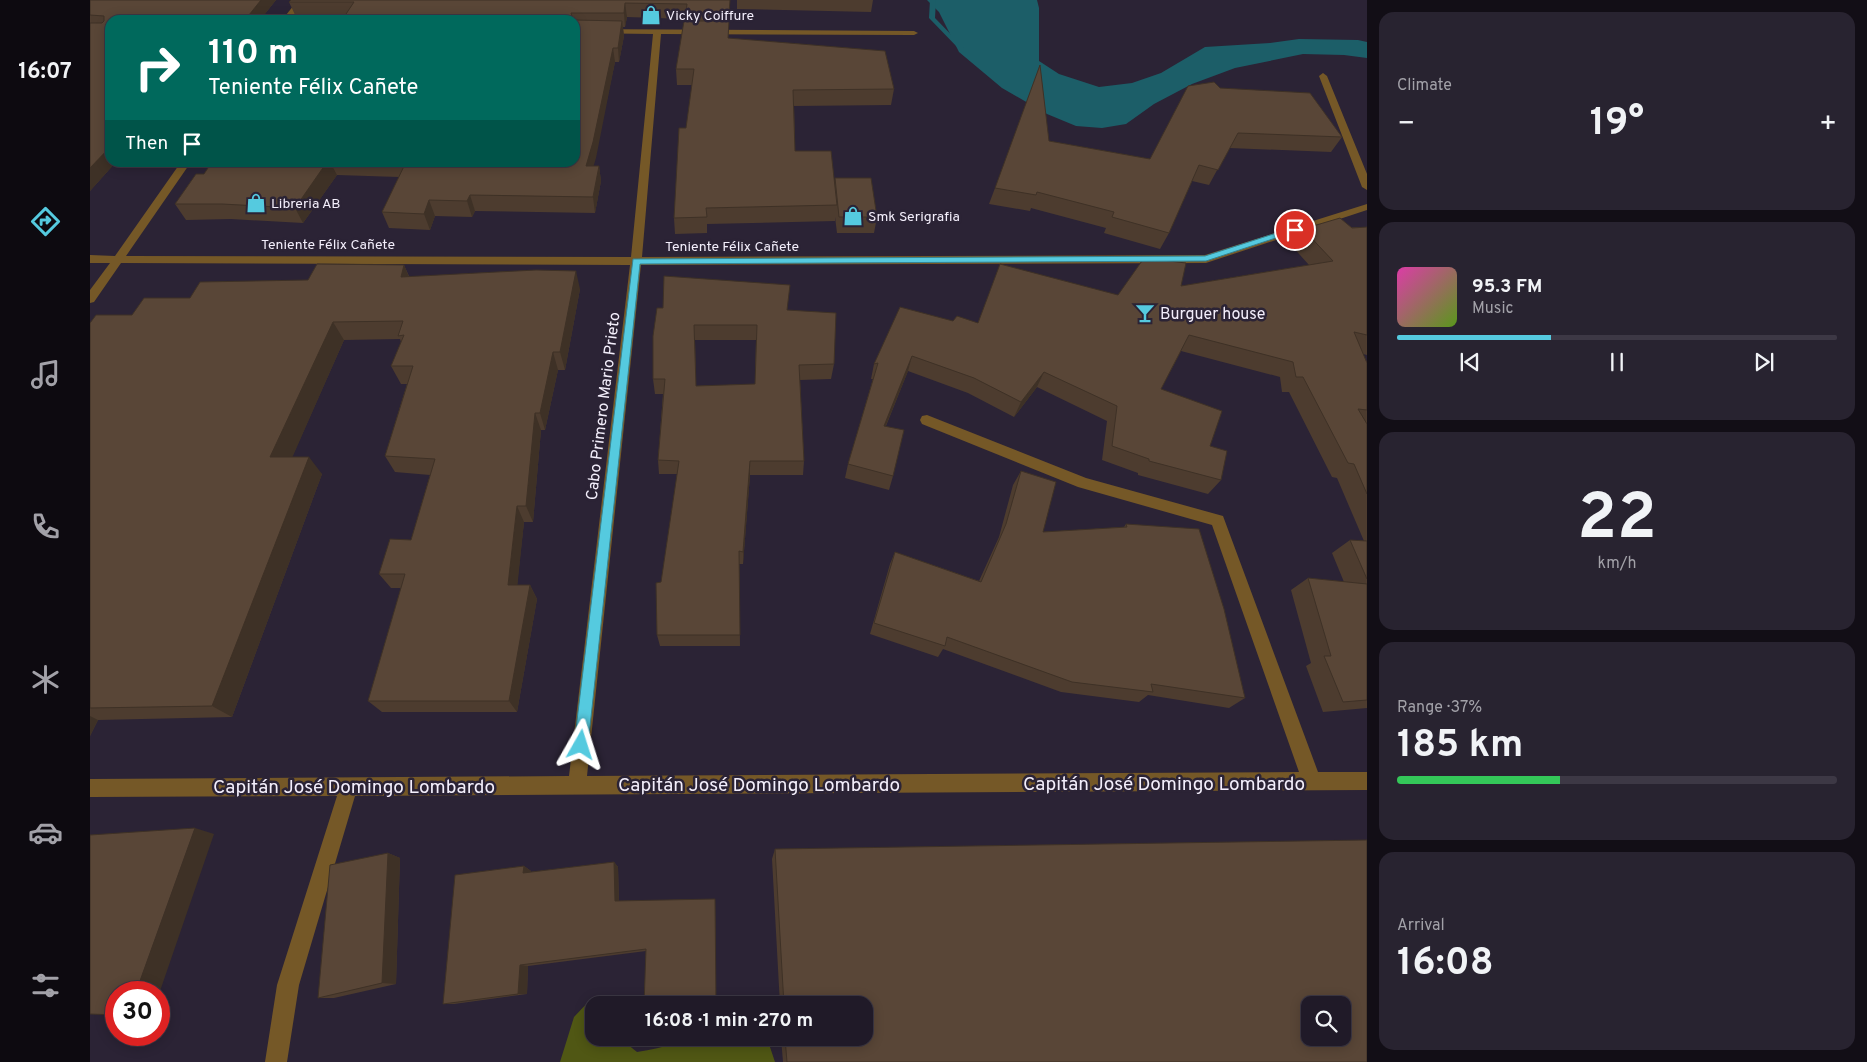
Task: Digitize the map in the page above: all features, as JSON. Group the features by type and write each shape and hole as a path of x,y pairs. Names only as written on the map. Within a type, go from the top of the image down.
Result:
{"street":[{"path":"290,15 302,0"},
{"path":"580,31 914,33"},
{"name":"Cabo Primero Mario Prieto","path":"576,784 636,261 656,31"},
{"path":"1323,76 1367,188"},
{"path":"90,299 183,167"},
{"name":"Teniente Félix Cañete","path":"90,259 636,261 1206,259 1367,207"},
{"path":"927,420 1083,483 1218,520 1312,782"},
{"name":"Capitán José Domingo Lombardo","path":"90,788 1367,781"},
{"path":"276,1062 288,986 349,786"}],"green space":[{"path":"585,1005 585,1046 630,1046 637,1052 665,1046 770,1046 775,1062 560,1062 574,1017"}],"shaded area":[{"path":"927,0 1037,0 1039,8 1039,61 1059,74 1099,87 1132,83 1161,73 1205,47 1270,43 1299,39 1358,40 1367,42 1367,58 1344,55 1303,54 1235,68 1192,84 1154,104 1126,124 1102,128 1076,126 1047,114 1002,88 959,52 939,12"}],"building":[{"path":"90,0 261,0 249,15 105,15 105,152 90,168 90,23 102,23 104,16 90,15"},
{"path":"291,0 730,0 729,13 686,13 687,4 625,3 624,13 571,13 572,15 345,15 354,2 289,2"},
{"path":"580,20 622,21 618,48 613,48 586,166 599,166 593,197 470,195 467,201 429,200 424,214 382,212 404,167 580,167"},
{"path":"684,21 729,21 728,38 885,51 894,89 793,90 795,151 831,151 837,205 706,208 707,217 674,218 679,128 686,128 694,69 676,69"},
{"path":"1040,65 1049,141 1150,159 1188,86 1214,82 1220,88 1310,93 1342,137 1238,133 1218,170 1199,165 1169,233 1112,217 1114,212 1037,192 1036,195 995,188"},
{"path":"209,167 324,167 295,208 222,204 175,204 196,174 204,174"},
{"path":"835,178 871,178 877,217 839,217"},
{"path":"1340,218 1352,228 1367,227 1367,335 1354,332 1367,363 1367,410 1358,409 1367,424 1367,494 1354,464 1348,463 1303,377 1296,377 1293,362 1189,335 1161,389 1222,411 1210,446 1227,451 1221,480 1149,461 1149,459 1112,446 1117,406 1044,372 1021,402 974,378 912,356 884,426 904,430 893,476 848,464 878,363 874,364 900,307 953,321 957,316 978,323 1000,264 1118,295 1144,258 1186,263 1181,286 1333,261 1303,229"},
{"path":"317,264 404,265 401,277 536,270 576,271 560,352 553,352 540,413 535,413 526,506 517,506 508,585 530,585 509,701 368,701 405,574 379,574 390,539 411,540 435,459 385,456 413,366 391,366 404,335 398,336 403,321 333,322 270,457 309,457 212,706 90,708 90,323 96,315 132,315 144,298 190,298 200,282 308,280"},
{"path":"664,276 790,285 787,310 836,313 834,364 799,365 804,461 750,461 743,552 739,551 740,635 657,635 656,583 661,582 679,461 658,460 665,379 653,379 653,336 657,308 663,308","holes":["694,325 757,325 755,384 696,386"]},
{"path":"1021,471 1056,482 1043,532 1127,527 1126,524 1199,529 1224,609 1245,698 1151,684 1153,692 1072,682 947,637 945,646 874,623 895,552 981,582 1006,524"},
{"path":"1350,540 1367,541 1367,579"},
{"path":"1308,578 1367,584 1367,700 1343,702 1324,656 1331,656"},
{"path":"195,828 140,981 105,981 105,1015 90,1014 90,835"},
{"path":"1367,840 1367,1062 787,1062 786,1046 873,1046 873,996 783,996 775,849"},
{"path":"388,853 382,983 318,998 330,865"},
{"path":"614,862 615,901 715,899 716,996 644,996 646,949 520,965 518,994 443,1004 455,875 524,866 523,873"}],"waterway":[{"path":"933,0 932,18 962,49"}],"place":[{"name":"Vicky Coiffure","path":"651,15"},
{"name":"Libreria AB","path":"256,203"},
{"name":"Smk Serigrafia","path":"853,216"},
{"name":"Burguer house","path":"1145,313"}],"route":[{"path":"581,745 636,261 1206,259 1295,230"}]}
